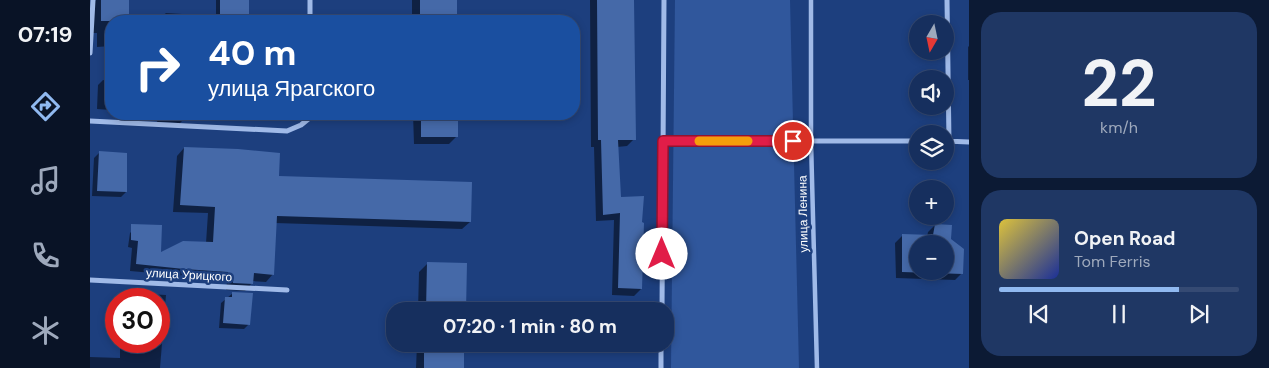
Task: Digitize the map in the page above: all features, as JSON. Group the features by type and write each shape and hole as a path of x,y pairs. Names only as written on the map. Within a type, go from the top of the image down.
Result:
{"street":[{"path":"90,53 93,0"},
{"path":"310,0 310,15"},
{"path":"662,302 664,0"},
{"name":"улица Ленина","path":"811,0 811,141 817,368"},
{"path":"947,0 947,125"},
{"path":"90,121 287,131 307,120"},
{"path":"663,141 909,141"},
{"path":"954,141 969,142"},
{"name":"улица Урицкого","path":"90,280 287,290"},
{"path":"661,368 662,352"}],"shaded area":[{"path":"675,0 790,0 799,368 671,368 671,352 674,352 674,302 672,302"}],"building":[{"path":"101,0 129,0 129,15 105,15 105,21 101,21"},
{"path":"220,0 249,0 249,15 220,15"},
{"path":"420,0 457,0 457,15 420,15"},
{"path":"597,0 634,0 636,140 618,140 621,197 644,196 642,289 618,288 620,213 603,215 601,140 598,140"},
{"path":"421,120 458,120 458,137 421,137"},
{"path":"184,147 280,153 279,176 472,182 471,222 277,216 274,275 254,273 253,284 233,283 233,275 228,274 228,272 136,264 138,241 131,240 131,224 162,225 161,252 183,241 213,242 215,207 180,205"},
{"path":"99,151 127,153 127,192 97,191"},
{"path":"935,225 952,225 951,235 933,235"},
{"path":"902,234 933,235 909,235 909,272 902,272"},
{"path":"954,241 964,249 963,274 954,274"},
{"path":"427,262 467,263 466,302 426,302"},
{"path":"232,292 253,293 250,325 223,323 225,297 232,297"},
{"path":"424,352 464,352 464,368 424,368"}],"slow traffic":[{"path":"699,141 748,141"}],"route":[{"path":"662,254 663,141 793,141"}]}
